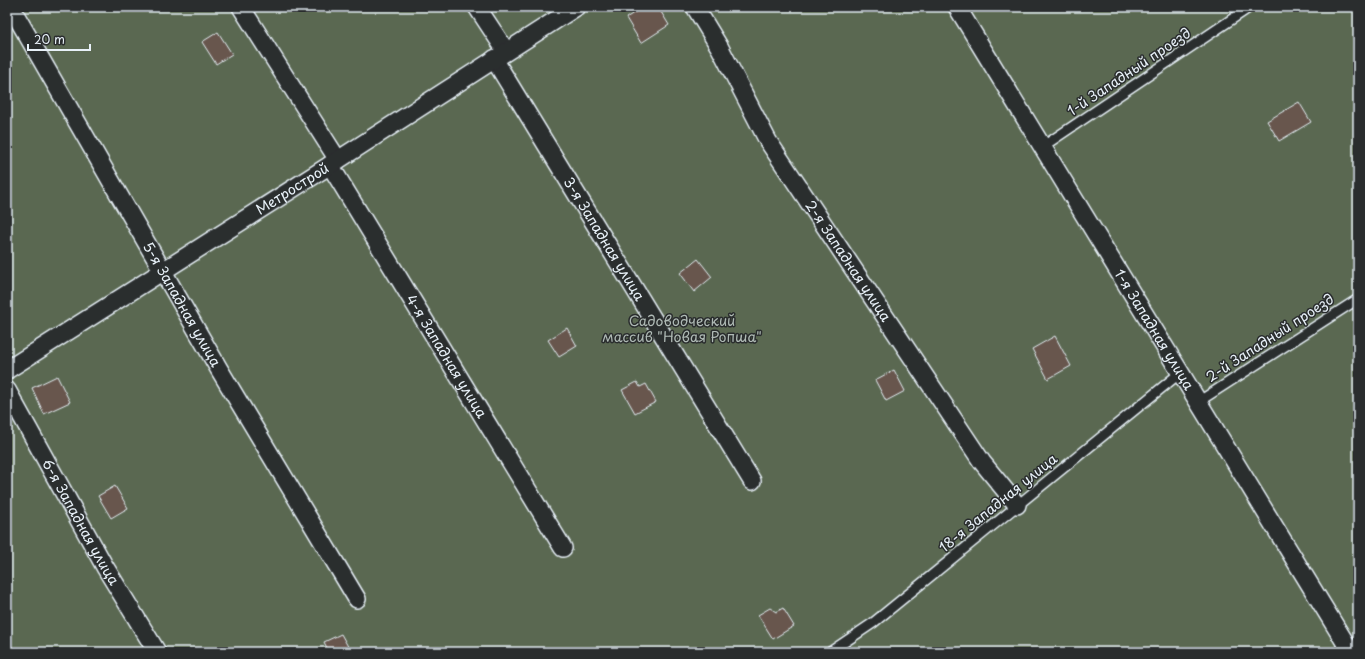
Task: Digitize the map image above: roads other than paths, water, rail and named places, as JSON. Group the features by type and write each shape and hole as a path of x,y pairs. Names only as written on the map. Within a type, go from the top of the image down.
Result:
{"street":[{"name":"5-я Западная улица","path":"11,7 162,271 357,599"},
{"name":"4-я Западная улица","path":"241,7 563,548"},
{"name":"3-я Западная улица","path":"477,7 500,55 752,481"},
{"name":"Метрострой","path":"7,370 576,7"},
{"name":"2-я Западная улица","path":"694,7 720,48 768,141 982,462 1017,505"},
{"name":"1-я Западная улица","path":"957,7 1351,652"},
{"name":"6-я Западная улица","path":"7,390 105,567 157,652"}],"lane":[{"name":"1-й Западный проезд","path":"1042,147 1250,7"},
{"name":"2-й Западный проезд","path":"1198,402 1358,298"},
{"name":"18-я Западная улица","path":"830,652 873,623 1180,372"}],"park label":[{"name":"Садоводческий массив \"Новая Ропша\"","path":"682,330"}]}
